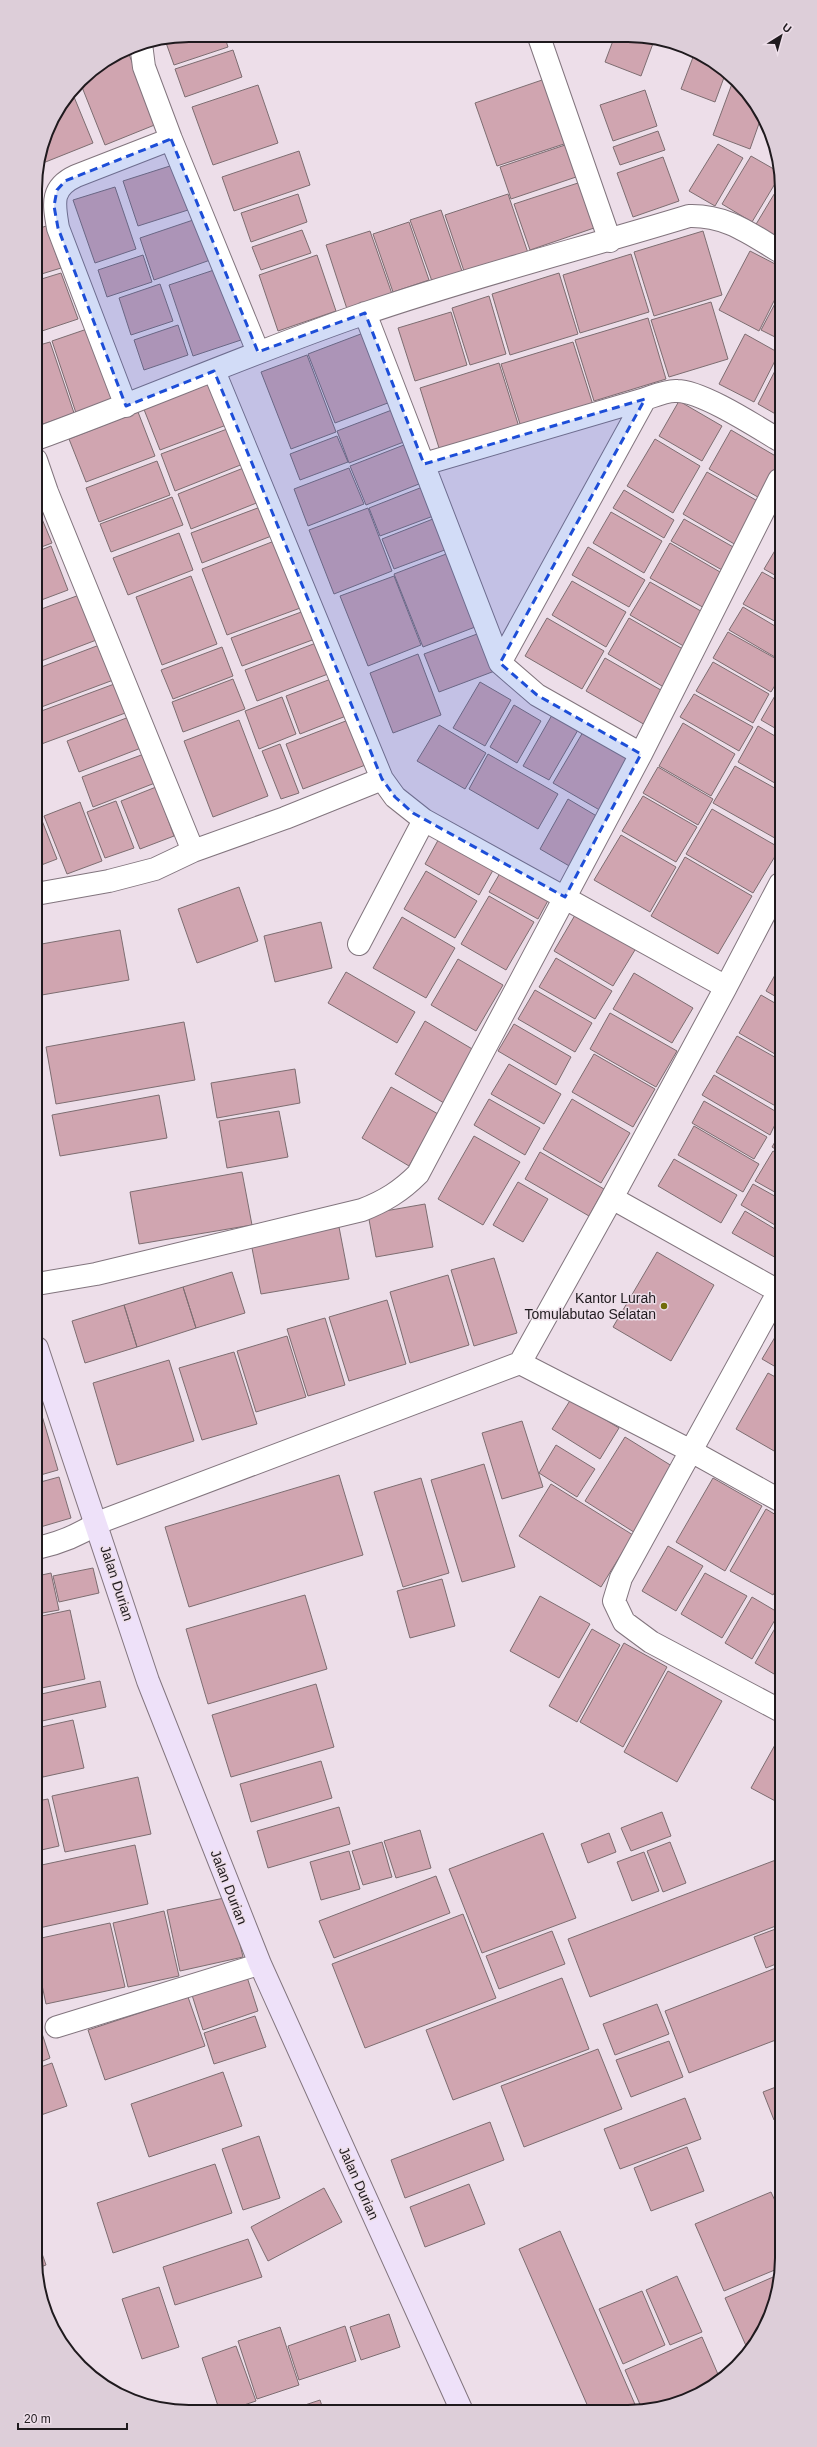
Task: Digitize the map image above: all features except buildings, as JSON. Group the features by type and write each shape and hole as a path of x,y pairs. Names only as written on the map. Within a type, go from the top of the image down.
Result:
{"street":[{"path":"541,42 610,241"},
{"path":"142,50 144,67 171,139 258,352"},
{"path":"126,406 58,228 54,206 57,190 66,181 171,139"},
{"path":"42,436 126,406 258,352 365,313 610,241 689,216 707,216 723,219 775,249"},
{"path":"365,313 500,663 522,685 537,695 641,754"},
{"path":"214,371 382,779 395,797 424,820 726,987"},
{"path":"424,464 677,390 689,393 734,413 775,438"},
{"path":"500,663 644,399"},
{"path":"42,477 193,851"},
{"path":"42,1283 96,1274 362,1210 384,1202 401,1191 418,1174 641,754 775,490"},
{"path":"42,893 109,881 155,869 193,851 285,818 382,779"},
{"path":"359,944 424,820"},
{"path":"42,1547 58,1544 79,1535 97,1523 520,1363 612,1198 775,894"},
{"path":"612,1198 775,1288"},
{"path":"775,1300 621,1578 614,1601 624,1622 651,1642 775,1708"},
{"name":"Jalan Durian","path":"42,1363 97,1523 148,1681 260,1964 459,2405"},
{"path":"520,1363 691,1451 775,1498"}],"lane":[{"path":"56,2027 260,1964"}],"highlighted area":[{"path":"171,139 258,352 365,313 424,464 645,399 500,663 537,695 641,754 565,897 413,813 395,797 382,779 214,371 126,406 58,228 54,206 57,190 65,181"}],"place":[{"name":"Kantor Lurah Tomulabutao Selatan","path":"664,1306"}]}
